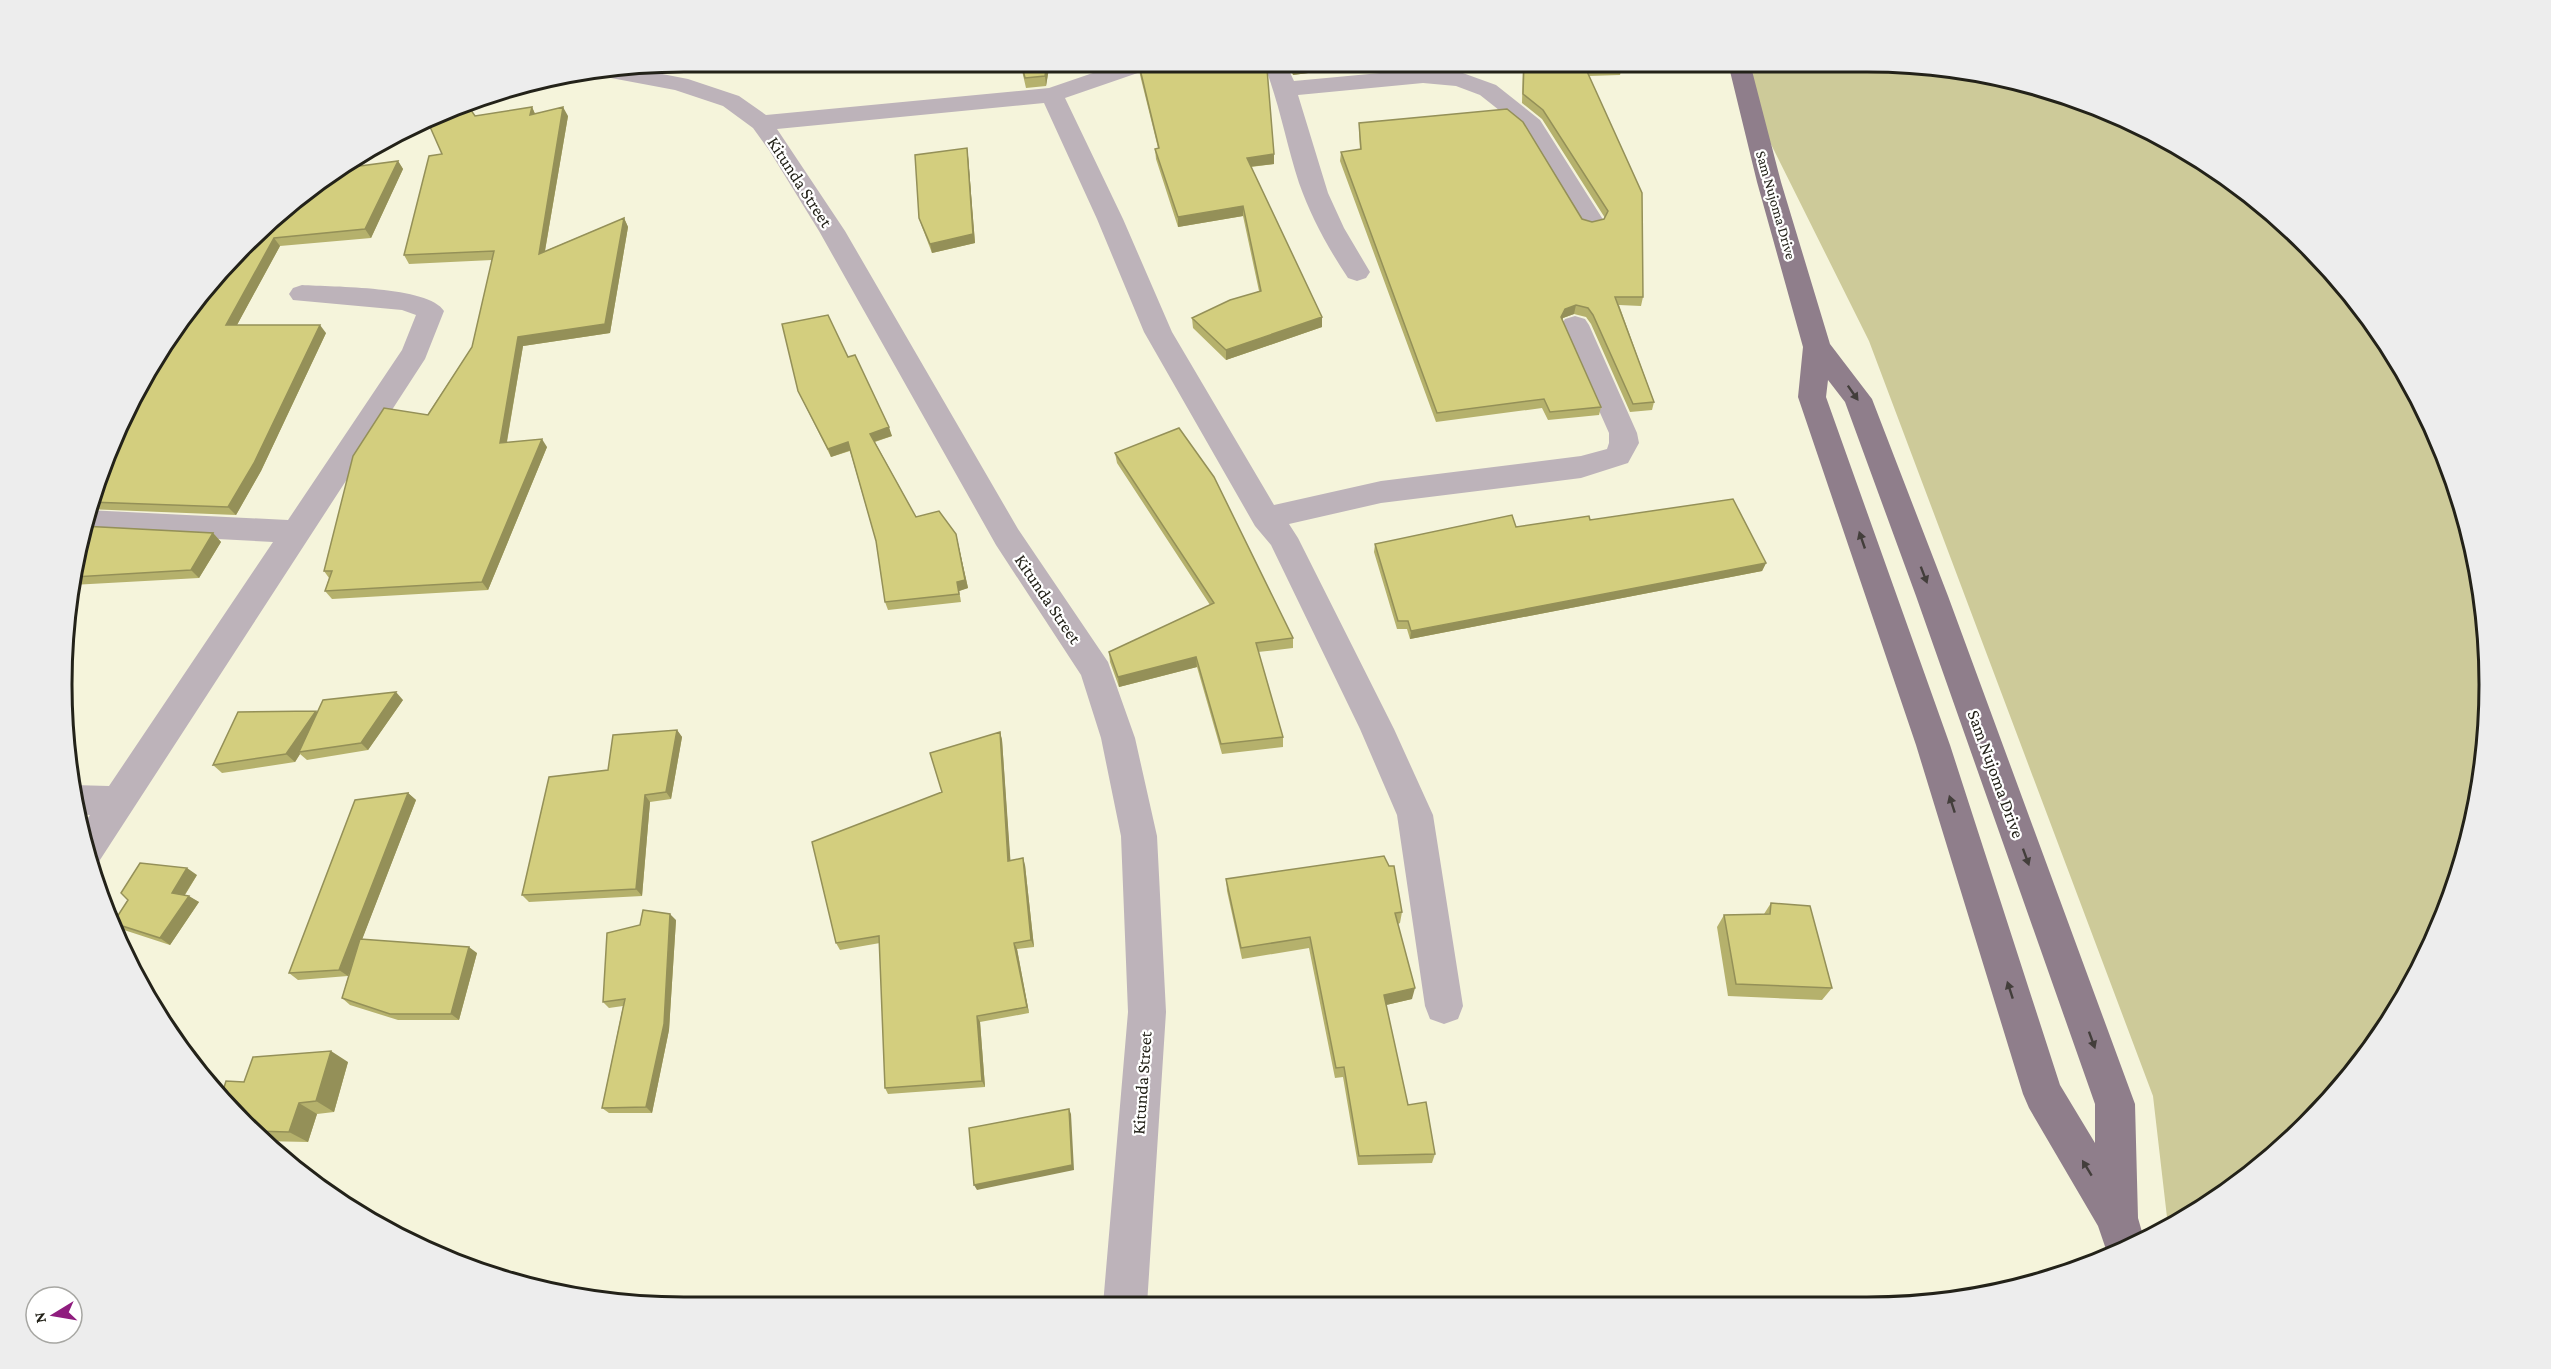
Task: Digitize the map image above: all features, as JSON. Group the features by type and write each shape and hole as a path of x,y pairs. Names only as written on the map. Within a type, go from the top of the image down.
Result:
{"main road":[{"name":"Sam Nujoma Drive","path":"1741,72 1769,182 1817,347 1812,397 1933,745 2043,1094 2122,1233"},
{"name":"Sam Nujoma Drive","path":"1817,347 1858,399 1932,596 2115,1104 2122,1233"}],"street":[{"path":"761,123 1052,95 1118,72"},
{"path":"1279,72 1287,89 1311,183 1331,231 1357,272"},
{"name":"Kitunda Street","path":"631,74 680,84 731,100 761,123 780,148 832,231 1007,537 1096,671 1118,738 1139,836 1147,1012 1126,1297"},
{"path":"1287,89 1423,76 1460,79 1488,90 1532,124 1591,221"},
{"path":"1052,95 1110,219 1158,332 1266,518 1284,538 1377,729 1415,815 1444,1006"},
{"path":"92,841 415,352 431,311 405,301 302,294"},
{"path":"1266,518 1381,492 1581,467 1618,456 1624,442 1623,433 1575,325"},
{"path":"94,522 296,532"},
{"path":"83,800 118,802"}],"shaded area":[{"path":"1741,72 1867,72 1946,77 2025,93 2101,119 2137,135 2207,175 2270,224 2300,251 2327,281 2376,344 2397,378 2432,450 2458,526 2474,605 2478,644 2478,725 2474,764 2458,843 2446,881 2416,955 2397,991 2376,1025 2327,1088 2300,1118 2270,1145 2207,1194 2167,1218 2153,1096 1869,341 1744,90"}],"building":[{"path":"1024,72 1046,72 1045,76 1025,78"},
{"path":"1141,72 1267,72 1274,154 1247,158 1322,317 1226,350 1192,318 1230,300 1261,291 1243,206 1178,217 1155,149 1159,148"},
{"path":"1524,72 1587,72 1642,193 1643,297 1615,297 1654,402 1633,404 1593,315 1588,308 1576,305 1565,309 1561,317 1601,407 1550,412 1544,399 1437,413 1341,152 1361,149 1359,123 1507,109 1523,122 1582,219 1592,222 1604,219 1608,211 1543,110 1523,94"},
{"path":"532,107 530,115 563,107 539,254 624,218 605,324 518,337 500,443 542,439 482,582 325,591 332,571 324,571 353,456 384,408 428,415 472,347 494,251 404,255 429,156 442,154 430,128 450,119 472,111 475,116"},
{"path":"967,148 973,234 930,244 919,218 915,155"},
{"path":"398,161 365,229 274,238 226,325 320,325 254,463 228,507 100,502 135,414 175,344 199,312 251,251 312,199 358,166"},
{"path":"828,315 848,357 855,355 889,427 870,434 916,517 939,511 956,534 965,580 957,582 959,594 885,602 876,541 848,442 828,449 798,391 782,324"},
{"path":"1179,428 1214,477 1293,638 1256,643 1283,737 1221,744 1196,657 1118,677 1109,652 1214,603 1115,453"},
{"path":"1733,499 1766,563 1411,631 1408,621 1398,621 1375,544 1512,515 1516,527 1589,516 1590,520"},
{"path":"93,527 213,533 191,570 82,577"},
{"path":"396,692 361,743 299,752 323,700"},
{"path":"316,711 286,754 213,765 238,712"},
{"path":"677,730 666,792 645,795 636,889 522,895 549,777 608,770 613,735"},
{"path":"1000,732 1008,861 1023,858 1031,940 1014,943 1027,1007 977,1016 982,1081 885,1088 879,936 836,943 812,842 942,792 930,753"},
{"path":"408,793 339,970 289,973 355,800"},
{"path":"1384,856 1389,866 1394,866 1402,912 1395,913 1415,988 1384,995 1408,1105 1426,1102 1435,1154 1359,1156 1344,1067 1336,1068 1310,937 1241,948 1226,879"},
{"path":"140,863 187,868 172,893 189,896 160,938 122,926 118,916 128,900 121,893"},
{"path":"1771,903 1810,906 1832,988 1736,984 1724,915 1770,914"},
{"path":"643,910 670,914 664,1024 646,1107 602,1108 625,999 603,1002 607,933 640,925"},
{"path":"360,939 469,947 451,1014 390,1014 342,998"},
{"path":"331,1051 316,1101 299,1103 289,1132 266,1131 224,1088 226,1081 244,1082 253,1057"},
{"path":"1069,1109 1072,1165 974,1185 969,1128"}]}
